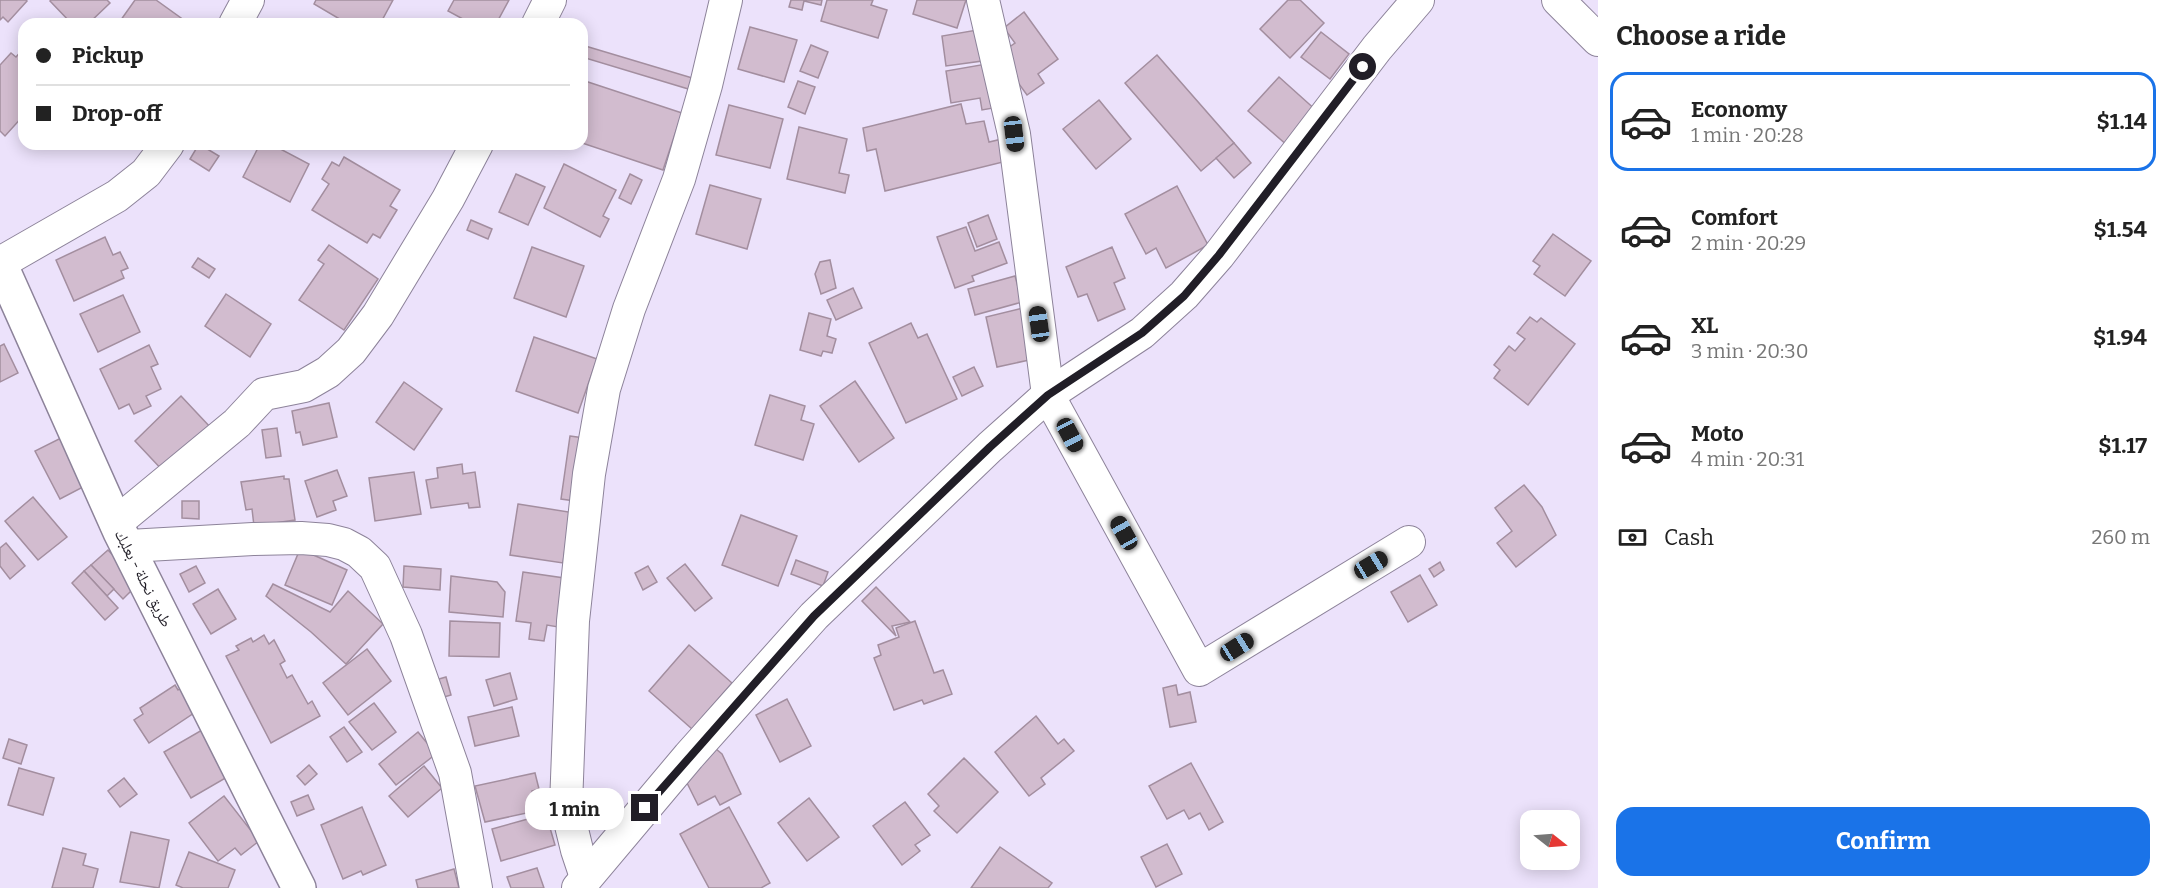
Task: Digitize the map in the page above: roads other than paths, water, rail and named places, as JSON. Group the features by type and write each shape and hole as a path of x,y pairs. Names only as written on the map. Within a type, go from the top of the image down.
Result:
{"street":[{"path":"238,18 248,0"},
{"path":"541,18 550,0"},
{"path":"582,882 567,805 573,621 589,474 604,389 629,309 680,179 706,86 726,0"},
{"path":"983,0 1014,134 1048,395 1198,670 1409,542"},
{"path":"582,882 689,756 814,616 990,447 1048,395 1142,333 1184,296 1219,255 1377,48 1418,0"},
{"path":"1558,0 1598,40"},
{"path":"0,263 117,196 146,173 163,150"},
{"path":"122,535 264,394 304,386 328,372 351,351 378,315 419,248 448,200 474,150"},
{"name":"طريق نحلة - بعلبك","path":"0,263 122,535 299,888"},
{"path":"122,535 328,540 344,544 359,552 375,567 406,635 455,773 476,888"}]}
